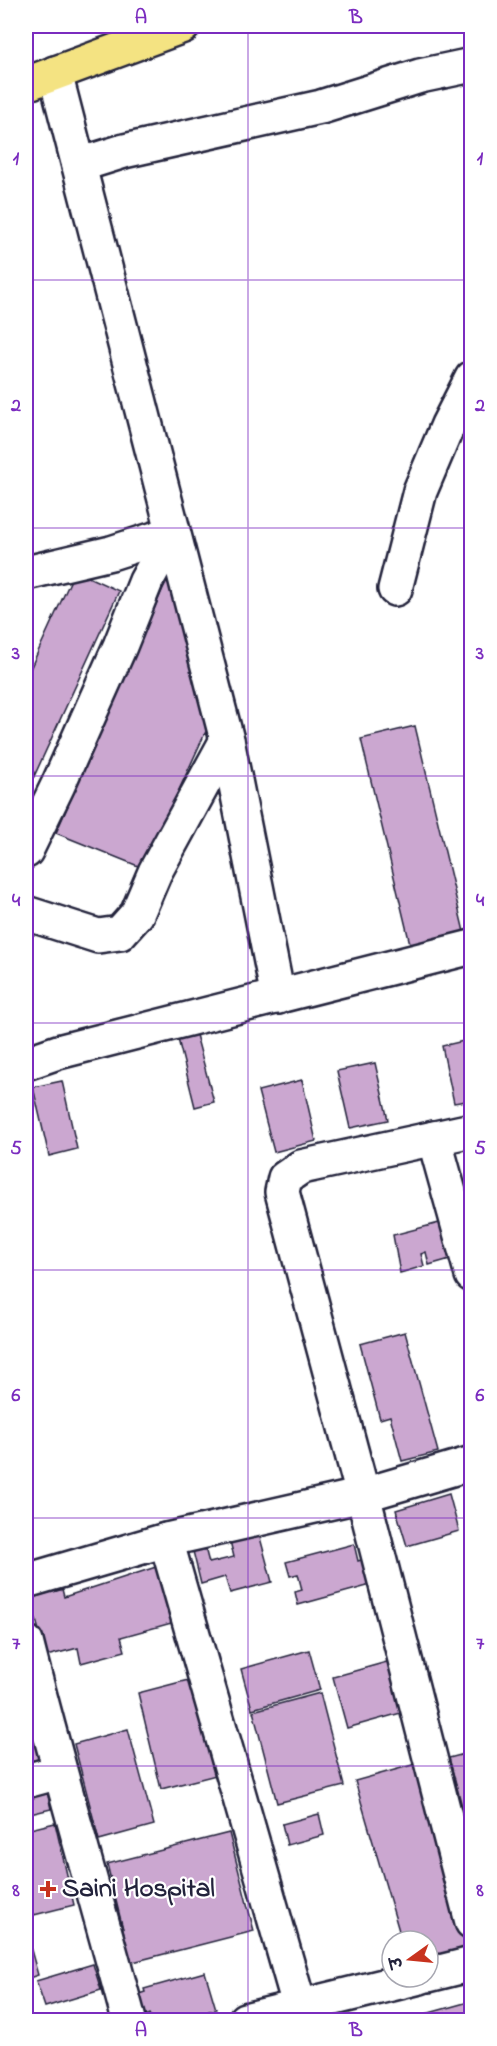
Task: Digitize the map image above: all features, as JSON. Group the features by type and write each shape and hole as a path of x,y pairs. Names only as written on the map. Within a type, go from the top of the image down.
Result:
{"highway":[{"path":"35,72 119,26"},
{"path":"35,72 183,26"}],"street":[{"path":"79,165 124,151 321,107 420,76 471,65"},
{"path":"35,72 79,165 227,740 278,997"},
{"path":"394,589 420,491 471,378"},
{"path":"26,573 111,553 173,533"},
{"path":"26,851 120,646 146,581 173,533"},
{"path":"26,913 98,936 120,933 137,914 155,872 227,740"},
{"path":"26,1063 58,1052 471,947"},
{"path":"471,1130 300,1167 285,1178 282,1192 363,1495 471,1922"},
{"path":"434,1138 471,1275"},
{"path":"26,1581 166,1540 363,1495 471,1462"},
{"path":"166,1540 300,2008"},
{"path":"26,1642 59,1772 76,1825 129,2020"},
{"path":"26,1781 59,1772"},
{"path":"440,1972 471,1964"},
{"path":"245,2020 380,1987"}],"building":[{"path":"75,571 119,591 26,794 26,678"},
{"path":"168,577 207,729 143,868 56,833"},
{"path":"415,726 465,936 411,948 361,739"},
{"path":"195,1031 214,1102 195,1107 177,1035"},
{"path":"472,1039 472,1100 454,1103 442,1046"},
{"path":"375,1063 388,1120 350,1128 337,1071"},
{"path":"302,1080 316,1141 274,1152 258,1091"},
{"path":"62,1081 77,1149 49,1156 33,1087"},
{"path":"472,1179 472,1203 466,1180"},
{"path":"447,1221 457,1257 429,1265 426,1252 421,1254 424,1266 400,1273 393,1235"},
{"path":"405,1332 438,1452 402,1461 390,1416 380,1419 360,1344"},
{"path":"449,1494 459,1531 407,1546 396,1510"},
{"path":"258,1530 272,1582 230,1593 225,1577 201,1584 192,1547 204,1544 209,1563 234,1557 229,1537"},
{"path":"354,1544 358,1561 364,1559 371,1585 298,1605 295,1592 302,1590 298,1574 290,1576 286,1562"},
{"path":"159,1566 175,1622 121,1637 125,1651 81,1663 78,1648 46,1656 30,1598 62,1589 64,1597"},
{"path":"309,1650 320,1690 252,1709 241,1669"},
{"path":"394,1660 408,1711 347,1728 333,1677"},
{"path":"196,1678 220,1774 161,1789 138,1693"},
{"path":"26,1693 42,1758 26,1762"},
{"path":"320,1693 344,1786 277,1803 253,1711"},
{"path":"128,1729 154,1825 99,1840 74,1744"},
{"path":"472,1752 472,1803 462,1806 449,1758"},
{"path":"416,1764 469,1946 440,1954 440,1929 398,1929 355,1781"},
{"path":"46,1787 51,1809 26,1815 26,1792"},
{"path":"319,1814 324,1835 287,1845 282,1824"},
{"path":"55,1823 74,1905 26,1917 26,1830"},
{"path":"229,1833 254,1931 129,1963 107,1864"},
{"path":"26,1939 28,1939 38,1975 26,1979"},
{"path":"93,1964 101,1990 45,2007 36,1981"},
{"path":"205,1972 216,2009 175,2020 152,2020 150,2014 146,2016 139,1994 145,1992 144,1989"},
{"path":"472,2001 472,2020 412,2020 411,2018"}],"place":[{"name":"Saini Hospital","path":"48,1889"}]}
